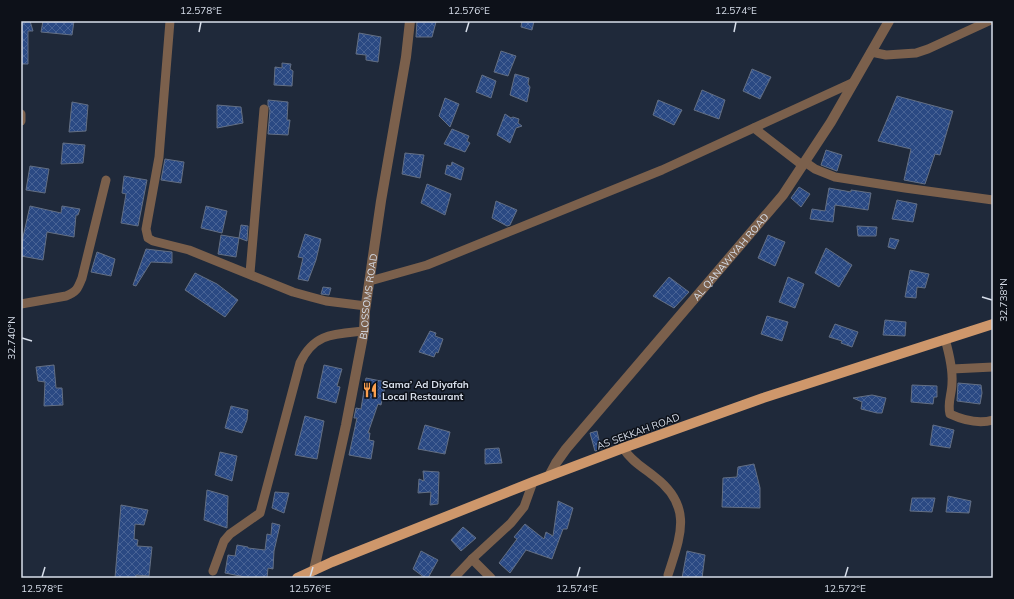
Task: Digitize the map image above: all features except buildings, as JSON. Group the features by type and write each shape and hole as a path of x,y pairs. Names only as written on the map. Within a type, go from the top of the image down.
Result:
{"main road":[{"name":"AS SEKKAH ROAD","path":"297,578 549,476 623,448 763,398 993,324"}],"street":[{"path":"170,21 159,157 146,229 148,238 153,241 188,250 250,273 293,292 326,301 366,306"},
{"name":"BLOSSOMS ROAD","path":"314,570 346,425 364,331 366,306 381,201 406,57 410,21"},
{"name":"AL QANAWIYAH ROAD","path":"549,476 566,449 783,194 824,133 889,21"},
{"path":"871,52 886,55 916,53 989,21"},
{"path":"370,281 427,265 478,246 662,170 854,82"},
{"path":"250,273 264,109"},
{"path":"21,114 21,121"},
{"path":"754,128 803,164 814,170 836,177 993,200"},
{"path":"21,304 66,296 73,293 77,289 82,278 106,180"},
{"path":"213,571 224,541 230,534 260,513 300,363 304,353 316,342 332,334 364,331"},
{"path":"945,339 952,369 952,383 948,408 950,414 967,420 984,422 993,420"},
{"path":"952,369 993,366"},
{"path":"623,448 636,463 657,478 674,497 680,514 681,533 668,575"},
{"path":"454,578 511,523 524,507 534,482"},
{"path":"472,559 491,578"}],"place":[{"name":"Sama’ Ad Diyafah Local Restaurant","path":"370,390"}]}
